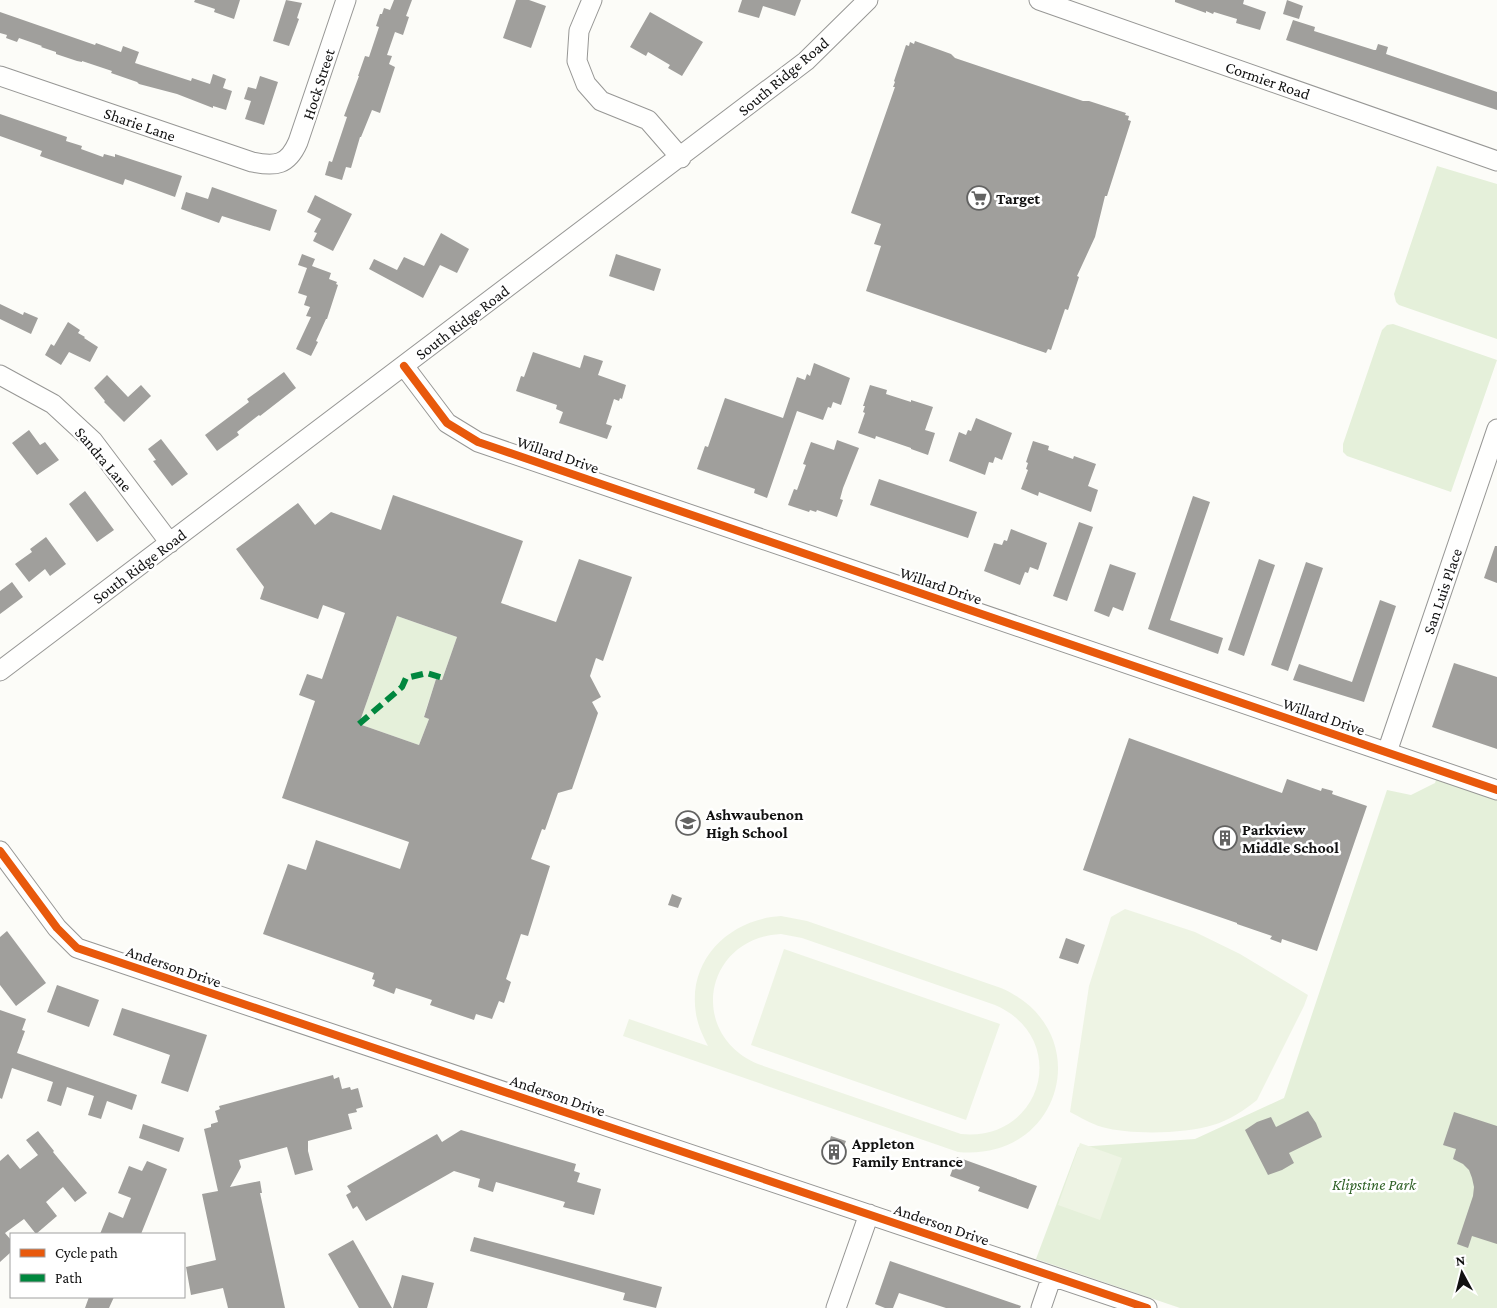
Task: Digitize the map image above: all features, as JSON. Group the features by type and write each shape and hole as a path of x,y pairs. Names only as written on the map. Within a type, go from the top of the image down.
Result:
{"street":[{"name":"Hock Street","path":"281,162 288,159 294,153 346,0"},
{"path":"592,0 579,31 577,61 586,84 601,101 648,120 681,158"},
{"name":"South Ridge Road","path":"0,671 681,158 806,61 868,0"},
{"name":"Cormier Road","path":"1039,0 1497,161"},
{"name":"Sharie Lane","path":"0,76 252,162 262,164 281,162"},
{"name":"Willard Drive","path":"404,366 448,424 478,442 1497,790"},
{"name":"Sandra Lane","path":"4,381 53,404 93,441 170,542"},
{"name":"San Luis Place","path":"1387,752 1497,430"},
{"name":"Anderson Drive","path":"0,851 57,928 77,948 1148,1308"},
{"path":"836,1308 869,1214"},
{"path":"1041,1308 1052,1276"}],"green space":[{"path":"1437,166 1497,184 1497,339 1399,305 1396,302 1394,294"},
{"path":"1393,324 1497,360 1451,492 1347,456 1343,452 1343,444 1382,330 1387,325"},
{"path":"397,616 457,637 442,680 436,679 424,716 429,719 419,745 359,724"},
{"name":"Klipstine Park","path":"1439,770 1497,790 1497,1308 1180,1308 1036,1259 1078,1147 1195,1139 1284,1098 1387,790 1411,795 1435,783"},
{"path":"1125,909 1195,932 1240,954 1308,995 1257,1100 1225,1121 1201,1128 1173,1132 1142,1132 1102,1127 1070,1112 1089,986 1111,917"},
{"path":"781,916 807,921 1001,988 1031,1008 1050,1033 1058,1061 1055,1090 1043,1116 1023,1136 994,1150 958,1152 623,1036 629,1019 708,1046 699,1027 696,1014 695,994 698,976 705,960 729,934 745,925 762,919","holes":["781,934 802,938 995,1005 1019,1020 1033,1040 1039,1062 1037,1085 1028,1105 1012,1122 989,1132 961,1134 758,1064 735,1050 721,1032 714,1011 714,989 721,969 735,952 755,940"]},
{"path":"784,949 1000,1024 966,1120 751,1045"},
{"path":"1080,1143 1122,1158 1100,1220 1058,1205"}],"building":[{"path":"195,0 240,0 234,19 214,12 215,9 194,2"},
{"path":"286,0 302,3 297,18 299,19 289,46 273,41"},
{"path":"394,0 412,0 406,16 409,17 403,35 395,32 387,55 392,56 389,64 395,67 380,113 372,110 360,137 351,168 346,167 342,180 325,175 329,161 332,162 347,117 344,116 365,56 369,57 379,27 376,26 380,14 382,14 384,8 390,10"},
{"path":"516,0 529,0 546,6 531,48 503,38"},
{"path":"742,0 801,0 795,16 763,6 759,18 738,12"},
{"path":"1175,0 1244,0 1243,4 1266,12 1260,30 1236,23 1237,19 1214,12 1213,14 1206,11 1206,13 1175,2"},
{"path":"1287,0 1303,6 1299,19 1283,14"},
{"path":"0,12 95,45 96,43 121,52 123,46 139,52 135,63 191,81 192,78 210,84 213,74 226,79 223,88 232,91 226,110 213,106 213,108 177,94 139,84 111,73 112,71 56,54 56,52 19,38 17,42 6,38 7,35 0,33"},
{"path":"650,12 703,42 682,76 668,68 670,65 648,52 646,56 630,47"},
{"path":"1293,20 1315,27 1314,31 1374,50 1376,50 1378,44 1388,47 1386,54 1497,92 1497,110 1286,40"},
{"name":"Target","path":"915,41 951,54 955,58 1083,101 1089,101 1126,113 1125,115 1129,116 1128,120 1131,121 1107,196 1105,196 1095,237 1077,276 1079,277 1068,310 1065,309 1051,350 1048,349 1046,353 866,291 881,246 874,244 881,224 851,213 895,87 893,87 894,81 906,45 909,46 910,42 914,44"},
{"path":"260,76 278,82 264,125 245,119 251,101 244,99 248,87 256,89"},
{"path":"0,114 67,137 66,141 82,146 81,149 103,157 104,154 115,157 115,154 182,176 175,197 125,179 123,185 40,156 42,151 0,136"},
{"path":"212,187 277,210 270,231 222,216 219,223 181,209 186,192 208,199"},
{"path":"315,195 352,214 333,251 313,241 317,233 314,232 321,219 307,212"},
{"path":"441,233 469,249 457,273 440,265 423,298 369,269 374,259 397,270 404,257 424,266"},
{"path":"302,254 315,259 312,266 331,273 329,279 337,282 336,284 338,285 327,319 311,356 296,349 311,317 306,316 310,307 304,305 307,296 298,293 307,268 298,265"},
{"path":"616,254 661,269 654,291 609,276"},
{"path":"0,304 23,315 24,312 38,318 31,334 0,319"},
{"path":"68,322 80,330 78,333 84,338 98,347 90,362 69,352 61,365 45,355 51,344 54,346"},
{"path":"533,352 580,368 584,355 603,361 598,375 626,385 622,399 620,398 619,401 614,399 606,424 612,426 607,439 559,423 563,412 556,409 557,405 516,391 521,376 524,377"},
{"path":"814,363 850,378 841,405 833,402 831,408 828,407 823,420 797,411 767,498 754,493 755,489 697,469 705,446 708,447 725,398 783,418 797,377 805,380 807,374 810,376"},
{"path":"284,372 296,388 237,432 239,435 217,451 205,435 249,402 247,399"},
{"path":"107,375 128,397 141,385 151,396 124,422 104,402 94,388"},
{"path":"870,385 887,390 886,394 933,407 925,430 935,433 928,455 876,436 875,439 858,433 865,413 863,412 865,406 863,406"},
{"path":"976,418 1012,433 1002,460 995,457 993,463 989,462 985,475 949,461 959,432 966,435 968,430 971,431"},
{"path":"29,430 40,445 45,442 59,460 37,475 12,443"},
{"path":"161,439 188,474 172,486 153,461 156,460 148,449"},
{"path":"837,440 859,448 843,488 840,499 843,500 837,517 817,510 816,512 810,510 809,512 788,505 794,489 797,490 806,465 803,464 811,442 834,450"},
{"path":"1033,441 1049,446 1048,450 1073,459 1074,456 1096,464 1088,486 1098,490 1091,512 1039,492 1038,496 1021,489 1028,470 1026,469 1028,463 1026,462"},
{"path":"879,479 977,512 968,538 870,505"},
{"path":"85,491 114,530 97,542 69,504"},
{"path":"393,495 523,541 501,603 556,622 579,559 632,577 603,661 596,658 590,676 601,697 592,702 598,713 572,789 558,793 545,830 542,829 531,859 550,866 528,936 521,934 506,979 511,982 504,1003 499,1001 492,1019 476,1014 474,1020 430,1005 432,1000 396,988 394,994 373,986 375,980 372,979 374,973 263,934 288,864 306,870 316,840 400,869 409,842 282,798 315,701 299,695 307,674 322,679 345,613 323,605 318,619 260,599 264,587 236,549 298,503 315,525 331,512 381,530","holes":["397,616 457,637 442,680 436,679 424,717 429,719 419,745 359,724"]},
{"path":"1193,496 1210,502 1170,620 1223,638 1218,654 1148,629"},
{"path":"1079,522 1093,527 1067,601 1053,596"},
{"path":"1011,529 1047,543 1038,570 1030,567 1028,573 1025,572 1020,585 984,571 994,543 1002,545 1004,540 1007,541"},
{"path":"46,537 66,564 50,576 45,569 29,582 15,564 32,552 30,549"},
{"path":"1495,546 1497,546 1497,583 1484,578"},
{"path":"1259,559 1275,565 1244,656 1228,650"},
{"path":"1306,562 1323,568 1288,671 1271,665"},
{"path":"1110,564 1136,573 1123,611 1113,607 1109,617 1094,611"},
{"path":"12,582 23,597 0,614 0,591"},
{"path":"1380,600 1396,606 1364,702 1293,680 1299,664 1352,682"},
{"path":"1454,663 1497,677 1497,749 1432,727"},
{"name":"Parkview Middle School","path":"1129,738 1282,793 1287,779 1321,791 1322,788 1333,791 1332,794 1367,806 1317,951 1282,939 1281,943 1270,939 1272,936 1237,923 1083,870"},
{"path":"672,894 682,898 678,908 668,905"},
{"path":"7,931 46,983 16,1006 0,985 0,937"},
{"path":"1066,938 1085,945 1078,964 1059,958"},
{"path":"57,985 99,1000 89,1027 47,1012"},
{"path":"122,1008 207,1035 188,1092 161,1083 170,1055 113,1035"},
{"path":"0,1010 26,1019 22,1030 25,1031 17,1053 137,1095 132,1110 107,1101 101,1119 88,1115 94,1096 67,1087 61,1106 47,1101 53,1082 12,1068 2,1099 0,1098"},
{"path":"333,1075 334,1079 339,1077 342,1089 350,1087 351,1090 358,1088 363,1107 356,1109 357,1112 348,1114 352,1129 308,1141 308,1151 313,1170 295,1175 287,1147 239,1160 241,1167 230,1187 260,1181 262,1193 260,1193 285,1308 228,1308 223,1288 191,1295 186,1267 216,1260 202,1194 218,1191 204,1129 218,1122 215,1111 220,1109 219,1106"},
{"path":"1308,1111 1322,1137 1289,1153 1294,1163 1268,1175 1245,1130 1257,1122 1271,1117 1276,1127"},
{"path":"1454,1112 1497,1126 1497,1244 1472,1236 1468,1248 1457,1244 1473,1196 1474,1187 1469,1170 1463,1164 1453,1159 1456,1149 1443,1145"},
{"path":"143,1124 184,1138 179,1152 139,1138"},
{"path":"461,1130 576,1164 574,1171 580,1173 577,1182 601,1189 594,1215 563,1207 565,1202 496,1182 493,1192 478,1187 480,1179 454,1171 366,1221 357,1206 353,1209 346,1195 351,1192 347,1186 437,1134 442,1142"},
{"path":"38,1131 87,1193 75,1202 63,1187 46,1202 57,1216 37,1233 24,1219 5,1233 10,1239 10,1253 0,1262 0,1161 8,1154 20,1169 38,1155 26,1140"},
{"name":"Appleton Family Entrance","path":"831,1136 846,1141 839,1159 825,1155"},
{"path":"957,1157 1037,1186 1028,1209 978,1191 980,1187 950,1176"},
{"path":"147,1161 167,1169 141,1233 100,1233 109,1212 123,1218 131,1198 118,1193 129,1166 142,1171"},
{"path":"474,1237 662,1287 656,1308 623,1300 625,1293 470,1251"},
{"path":"353,1240 392,1308 359,1308 328,1254"},
{"path":"890,1261 1021,1306 1020,1308 946,1308 899,1293 893,1308 885,1308 875,1304"},
{"path":"402,1275 434,1283 427,1308 393,1308"},
{"path":"89,1298 114,1298 109,1308 85,1308"}],"marked path":[{"path":"359,724 402,687 406,678 427,673 443,678"}],"cycle path":[{"path":"404,366 447,423 478,442 1497,790"},
{"path":"0,851 57,928 77,948 1147,1308"}],"place":[{"name":"Target","path":"979,198"},
{"name":"Ashwaubenon High School","path":"688,823"},
{"name":"Parkview Middle School","path":"1225,838"},
{"name":"Appleton Family Entrance","path":"834,1152"}]}
